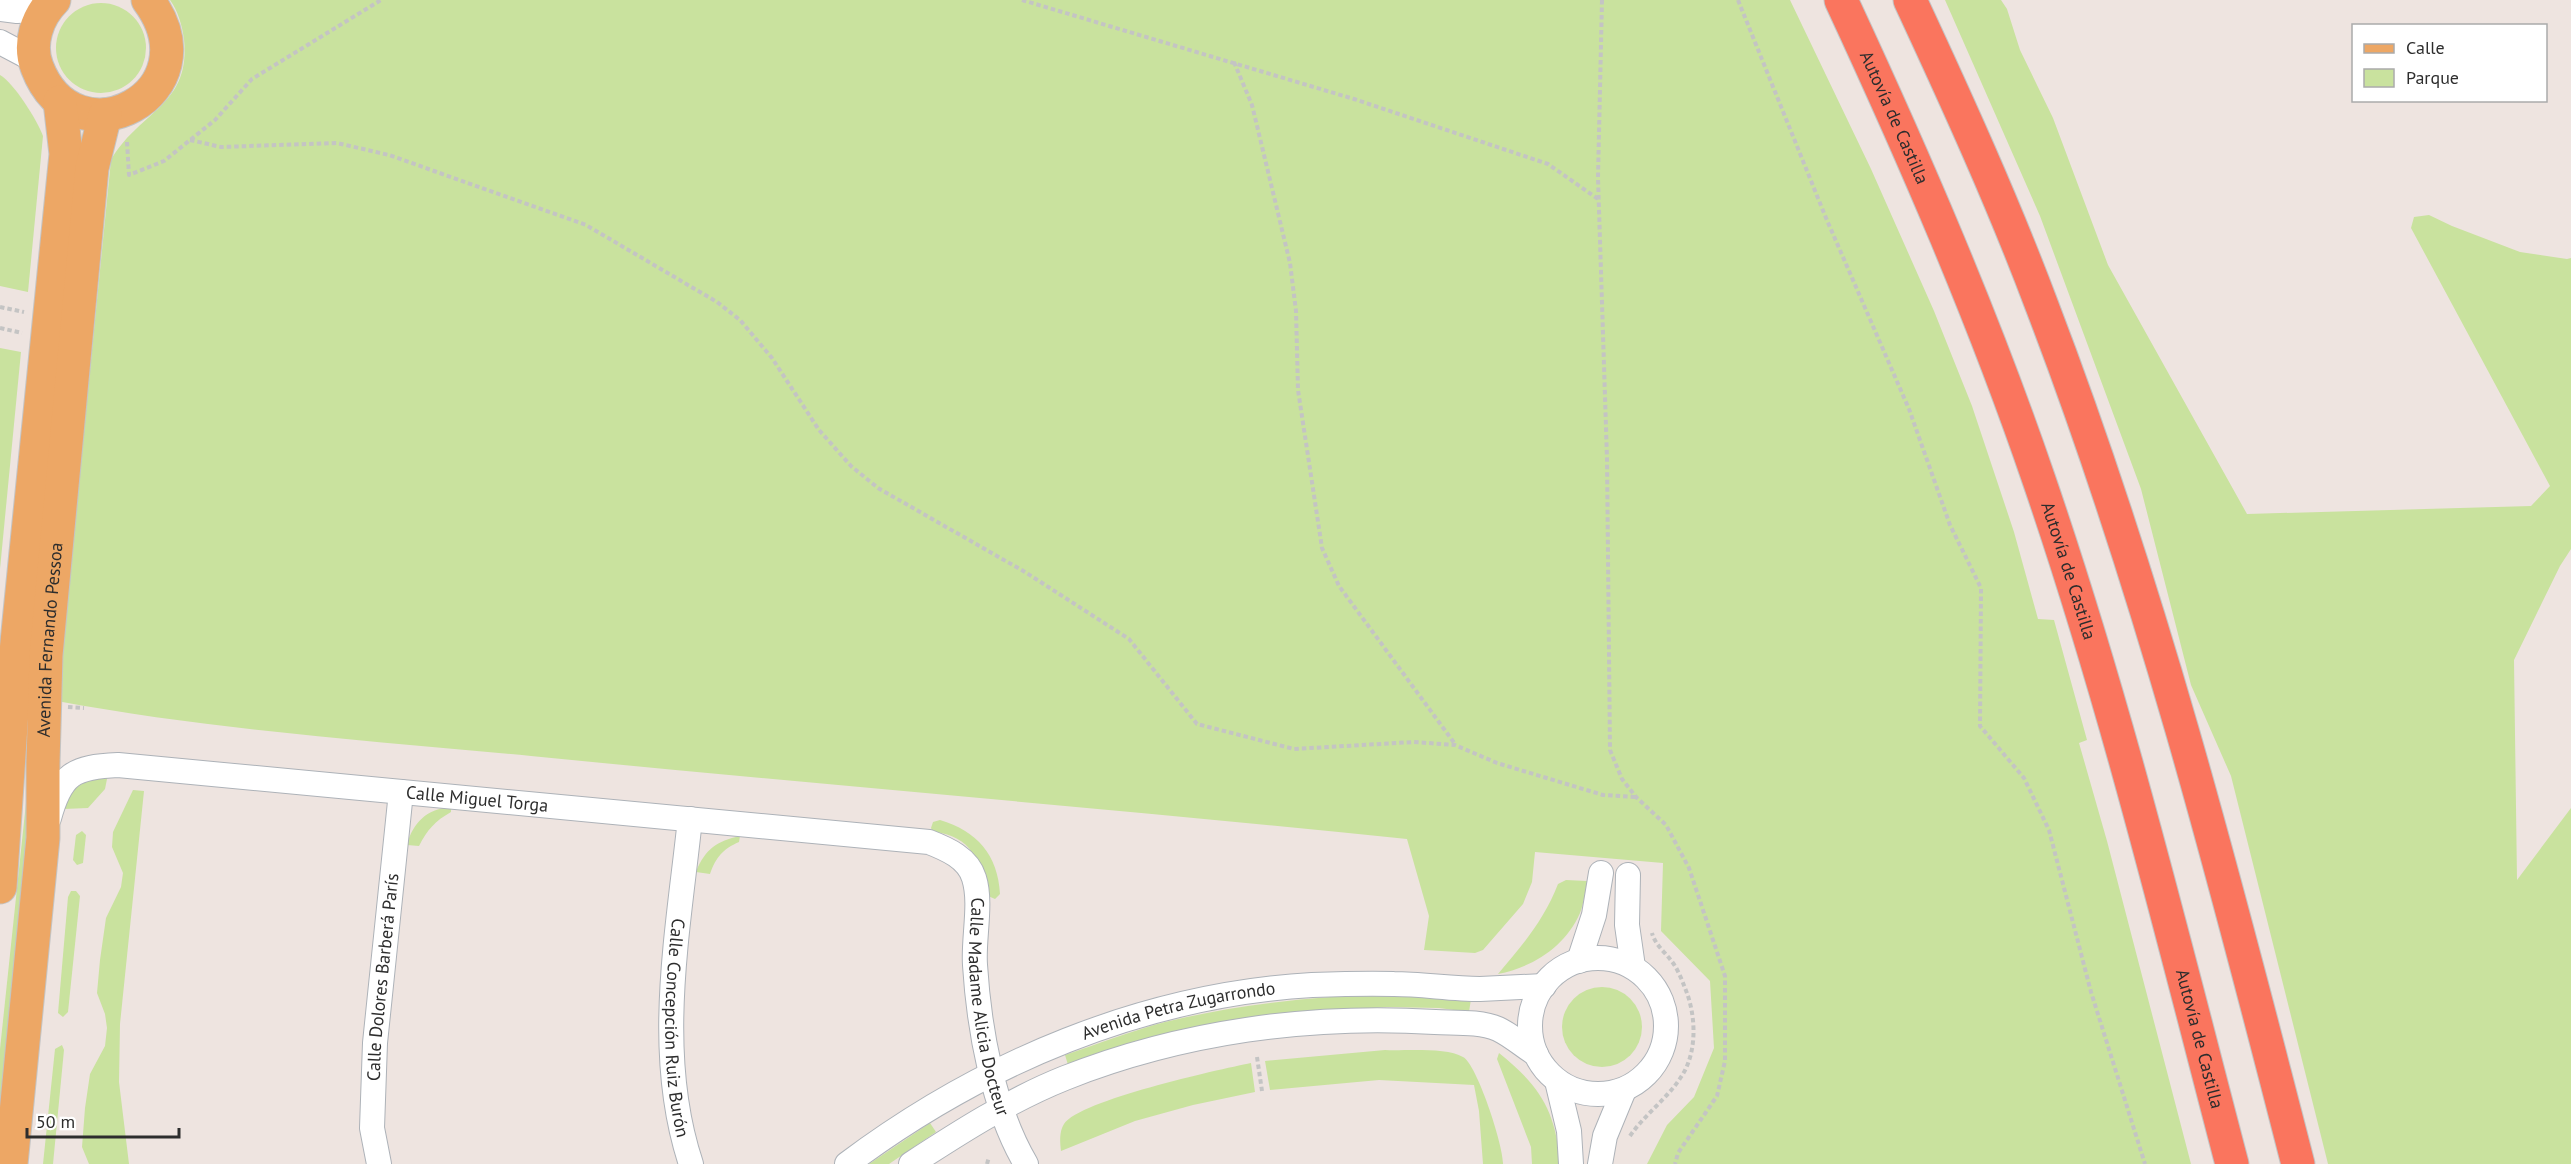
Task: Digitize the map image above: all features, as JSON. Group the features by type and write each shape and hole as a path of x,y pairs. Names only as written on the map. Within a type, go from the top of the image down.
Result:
{"highway":[{"name":"Autovía de Castilla","path":"1841,0 1902,133 1982,324 2039,480 2120,744 2232,1164"},
{"path":"1910,0 1966,122 2042,306 2100,468 2216,845 2298,1164"}],"main road":[{"path":"49,5 34,33 34,60 43,84 60,102 81,113 115,113 144,99 159,82 166,61 167,38 160,17 148,0"},
{"name":"Avenida Fernando Pessoa","path":"0,887 7,699 16,652 66,154 60,102"},
{"name":"Avenida Fernando Pessoa","path":"11,1164 44,838 43,763 46,655 92,168 115,113"}],"street":[{"path":"0,9 17,11 49,5"},
{"path":"0,42 34,60"},
{"name":"Calle Miguel Torga","path":"44,838 55,794 71,774 90,766 118,765 929,842 952,852"},
{"name":"Calle Dolores Barberá París","path":"379,1164 372,1128 375,1043 401,792"},
{"name":"Calle Concepción Ruiz Burón","path":"690,819 670,1041 673,1088 681,1134 691,1164"},
{"name":"Calle Madame Alicia Docteur","path":"952,852 966,865 974,878 975,964 980,1014 1000,1108 1026,1164"},
{"path":"1579,961 1594,915 1601,873"},
{"path":"1628,875 1627,925 1632,967"},
{"path":"1607,959 1632,967 1652,984 1664,1006 1667,1031 1660,1056 1645,1076 1624,1090 1601,1095 1578,1092 1557,1082 1548,1074 1536,1054 1530,1019 1544,986 1559,970 1579,961 1607,959"},
{"name":"Avenida Petra Zugarrondo","path":"847,1164 874,1144 992,1072 1099,1027 1244,992 1311,985 1394,984 1478,989 1544,986"},
{"name":"Avenida Petra Zugarrondo","path":"911,1164 1000,1108 1064,1079 1110,1062 1171,1045 1252,1029 1329,1021 1391,1019 1485,1026 1496,1028 1536,1054"},
{"path":"1557,1082 1569,1131 1570,1164"},
{"path":"1600,1164 1605,1136 1624,1090"}],"path":[{"path":"115,113 129,175 164,161 215,120 252,79 381,0"},
{"path":"1022,0 1354,99 1548,164 1599,199"},
{"path":"1602,0 1599,199 1607,459 1610,750 1622,778 1636,797 1666,825 1689,868 1725,976 1725,1061 1717,1096 1678,1153 1675,1164"},
{"path":"1738,0 1826,218 1909,409 1950,525 1981,588 1980,726 2024,778 2049,830 2091,992 2145,1164"},
{"path":"1234,62 1252,105 1290,263 1296,311 1298,390 1322,548 1339,586 1455,745"},
{"path":"190,140 220,147 337,143 389,154 586,225 717,302 740,320 772,358 819,430 851,466 878,488 1025,572 1129,639 1197,724 1294,749 1414,742 1455,745 1497,763 1603,795 1636,797"},
{"path":"0,307 30,314"},
{"path":"0,328 29,335"},
{"path":"1626,1143 1641,1121 1682,1077 1690,1059 1693,1042 1692,1012 1686,990 1675,965 1653,939 1651,930"},
{"path":"1257,1057 1262,1091"},
{"path":"987,1164 989,1157"}],"green space":[{"path":"170,0 1790,0 1871,169 1934,311 1972,406 2014,532 2038,619 2054,620 2087,740 2079,743 2107,841 2191,1164 1647,1164 1667,1125 1694,1097 1714,1048 1710,981 1661,931 1663,863 1535,852 1532,882 1523,904 1483,950 1475,953 1424,950 1429,916 1407,839 293,734 175,720 57,701 111,160 122,143 161,106 179,79 184,61 184,39 179,18"},
{"path":"1945,0 2001,0 2007,9 2020,50 2053,118 2108,265 2247,514 2531,506 2550,486 2411,228 2414,217 2429,215 2520,252 2571,258 2571,549 2560,566 2514,660 2517,880 2571,808 2571,1164 2328,1164 2231,776 2191,685 2141,489 2040,216"},
{"path":"92,3 110,3 126,10 139,23 146,39 146,57 139,73 126,86 110,93 92,93 76,86 63,73 56,57 56,39 63,23 76,10"},
{"path":"0,75 6,79 24,102 43,136 28,292 0,286"},
{"path":"0,348 21,352 0,569"},
{"path":"37,738 0,1123 0,1049 28,784"},
{"path":"108,774 105,789 88,808 64,809 80,785"},
{"path":"133,790 144,791 120,1024 119,1082 129,1164 89,1164 82,1147 85,1108 90,1074 105,1046 107,1028 105,1014 97,993 100,960 106,918 121,887 123,873 112,847 113,832"},
{"path":"451,807 451,812 432,826 419,846 407,845 413,830 422,818 442,808"},
{"path":"940,820 975,838 990,856 1000,894 995,899 988,896 978,862 966,845 946,834 933,832 931,828 933,822"},
{"path":"82,831 86,835 83,863 77,865 73,860 76,835"},
{"path":"740,836 739,842 721,854 710,874 696,872 703,857 713,847 725,840"},
{"path":"1566,880 1587,881 1580,913 1574,925 1566,936 1546,954 1511,971 1498,974 1539,921 1558,884"},
{"path":"71,891 76,891 80,896 68,1012 63,1017 58,1013 68,897"},
{"path":"1602,987 1617,990 1630,999 1639,1012 1642,1027 1639,1042 1630,1055 1617,1064 1602,1067 1587,1064 1574,1055 1565,1042 1562,1027 1565,1012 1574,999 1587,990"},
{"path":"1391,994 1471,999 1469,1012 1439,1008 1387,1007 1276,1015 1069,1068 1065,1055 1165,1022 1221,1010 1306,999"},
{"path":"62,1045 64,1050 53,1164 43,1164 55,1049"},
{"path":"1385,1050 1436,1051 1463,1057 1475,1074 1489,1107 1503,1164 1483,1164 1479,1111 1474,1085 1379,1080 1270,1090 1265,1061"},
{"path":"1499,1053 1525,1077 1543,1101 1555,1129 1560,1164 1532,1164 1531,1147 1497,1059"},
{"path":"1251,1063 1255,1092 1193,1105 1135,1121 1061,1151 1060,1141 1064,1124 1075,1115 1095,1105 1151,1087"},
{"path":"930,1123 936,1132 889,1164 869,1164"}]}
